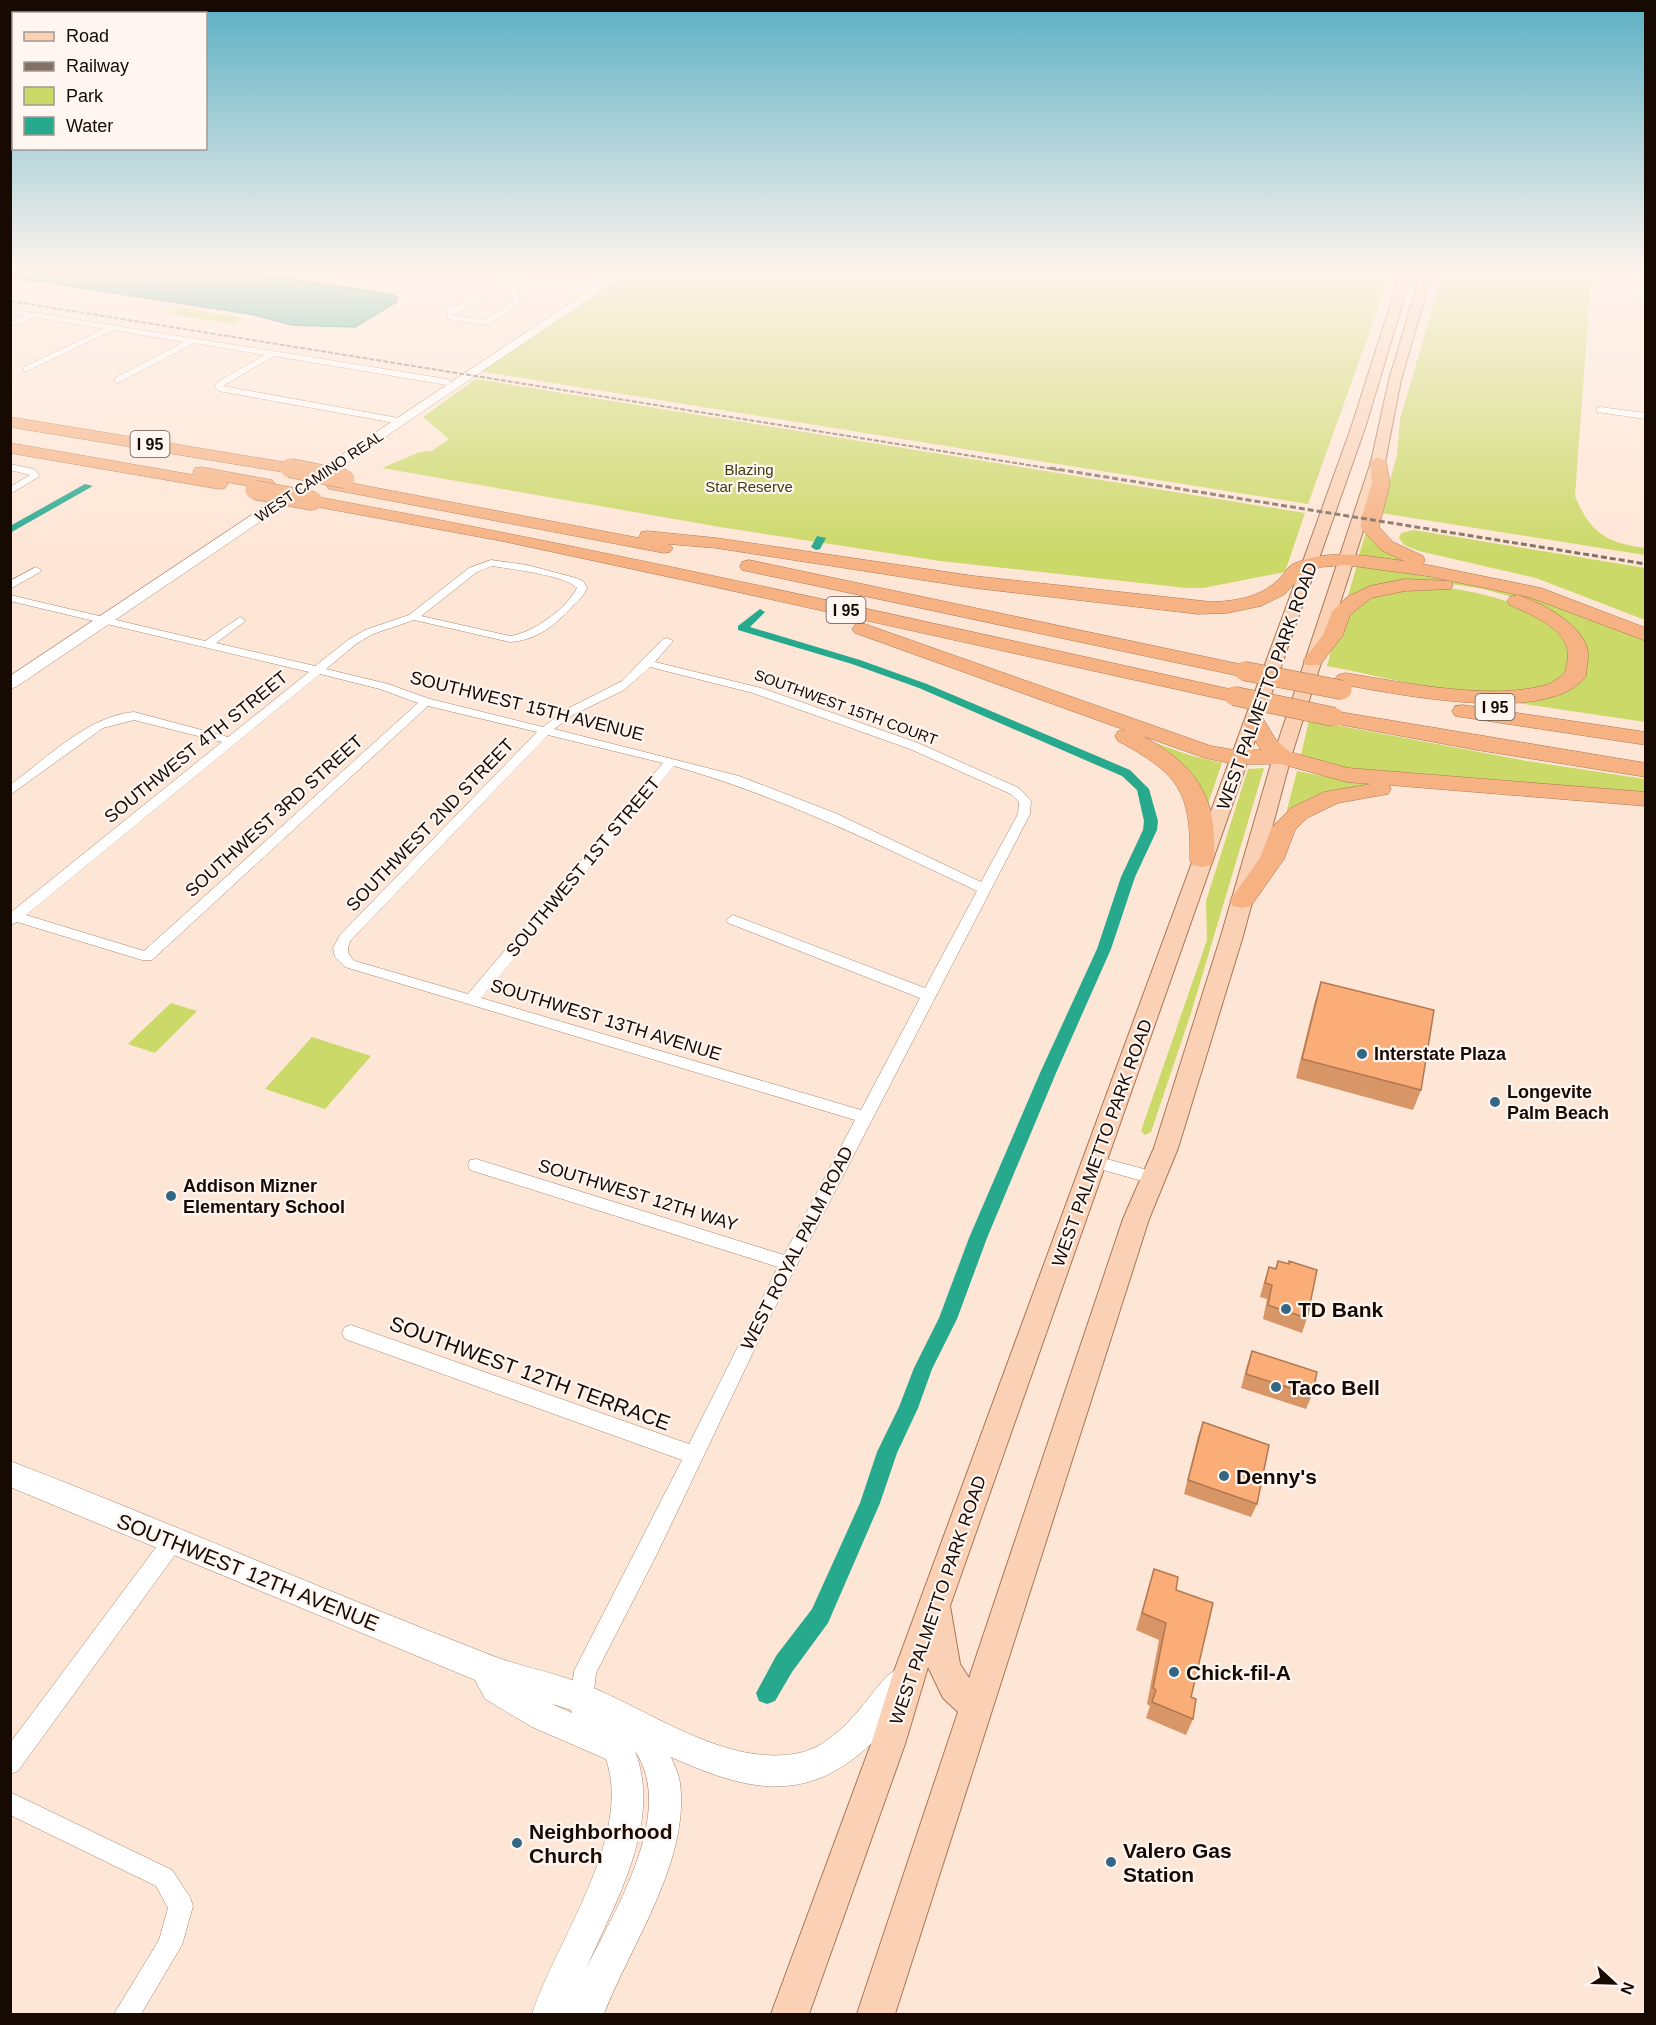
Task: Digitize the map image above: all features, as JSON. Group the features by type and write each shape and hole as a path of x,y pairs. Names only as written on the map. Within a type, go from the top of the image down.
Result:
{"highway":[{"name":"I 95","path":"10,422 272,479 647,536 1339,700 1477,743 1646,770"},
{"path":"10,430 329,489 669,562 1241,678"},
{"path":"10,440 272,479"},
{"name":"I 95","path":"10,448 272,479"},
{"path":"1378,462 1381,483 1369,524 1376,536 1387,546 1414,559 1552,598 1646,635"},
{"name":"I 95","path":"329,489 456,528 708,579 1241,678 1339,700 1515,710 1646,730"},
{"path":"456,528 792,608 929,652 1188,746 1220,755 1241,758 1282,757 1320,769 1361,777 1646,799"},
{"path":"647,536 716,543 953,579 1198,608 1232,606 1263,600 1285,586 1297,569 1310,564 1346,559 1398,564 1491,582"},
{"path":"1313,661 1335,631 1342,612 1350,604 1377,591 1421,584 1450,585 1486,592 1536,610 1570,636 1580,659 1574,675 1565,684 1539,694 1517,698 1339,700"},
{"path":"929,652 961,669 1125,736 1162,758 1180,775 1197,800 1202,823 1202,860"},
{"path":"1339,700 1371,695 1515,710"},
{"path":"1371,695 1646,739"},
{"path":"1339,700 1479,731 1646,757"},
{"path":"1254,722 1267,744 1282,757"},
{"path":"1242,900 1272,859 1284,827 1308,807 1332,797 1370,790 1401,788 1581,794"}],"main road":[{"name":"WEST PALMETTO PARK ROAD","path":"790,2014 888,1744 909,1674 1202,860 1216,829 1358,428 1378,364"},
{"name":"WEST PALMETTO PARK ROAD","path":"876,2014 1136,1219 1166,1148 1242,900 1282,757 1378,462 1400,364"},
{"path":"935,1604 940,1652 948,1678 956,1690 977,1706"}],"street":[{"path":"27,369 38,364"},
{"path":"118,380 149,364"},
{"path":"256,364 222,383 220,388 396,420"},
{"path":"331,364 447,382"},
{"name":"WEST CAMINO REAL","path":"396,420 474,364"},
{"name":"WEST CAMINO REAL","path":"10,673 100,618 483,364"},
{"path":"1600,410 1646,416"},
{"path":"10,467 34,473 35,476 10,491"},
{"name":"SOUTHWEST 4TH STREET","path":"13,919 360,637 413,617 473,570 491,563 527,568 572,580 582,588 580,593 540,632 521,639 510,639 413,617"},
{"path":"10,586 36,570"},
{"name":"SOUTHWEST 15TH AVENUE","path":"10,598 384,686 426,702 725,776 795,802 984,889"},
{"name":"WEST CAMINO REAL","path":"11,684 100,618"},
{"path":"208,644 240,620"},
{"name":"SOUTHWEST 2ND STREET","path":"341,954 340,948 345,938 545,731 568,711 621,687 667,641"},
{"name":"SOUTHWEST 15TH COURT","path":"647,663 730,682 881,733 1015,791 1025,801"},
{"name":"SOUTHWEST 3RD STREET","path":"13,919 147,957 426,702"},
{"path":"10,790 109,720 134,716 231,741"},
{"name":"SOUTHWEST 1ST STREET","path":"471,1000 671,761"},
{"name":"WEST ROYAL PALM ROAD","path":"582,1700 585,1671 649,1549 788,1263 1024,814 1025,801"},
{"path":"733,920 928,995"},
{"name":"SOUTHWEST 13TH AVENUE","path":"341,954 350,964 865,1117"},
{"path":"1095,1162 1153,1178"},
{"name":"SOUTHWEST 12TH WAY","path":"476,1165 788,1263"},
{"name":"SOUTHWEST 12TH TERRACE","path":"351,1333 694,1455"},
{"name":"SOUTHWEST 12TH AVENUE","path":"10,1474 486,1669 610,1710 625,1736"},
{"path":"10,1763 173,1541"},
{"name":"SOUTHWEST 12TH AVENUE","path":"486,1669 496,1688 543,1716 625,1736 650,1745 663,1772 667,1804 665,1823 653,1861 586,2014"},
{"path":"550,2014 623,1838 628,1800 625,1736 749,1771 785,1773 817,1765 840,1751 853,1740 909,1674"},
{"path":"10,1803 164,1878 181,1906 170,1945 127,2014"}],"green space":[{"path":"490,364 1358,364 1308,504 479,371"},
{"path":"1416,364 1585,364 1575,496 1587,519 1601,534 1620,543 1645,548 1645,555 1381,513 1397,455 1400,419"},
{"name":"Blazing Star Reserve","path":"476,379 1305,513 1285,572 1203,588 1186,588 940,561 720,527 382,468 420,452 432,451 449,439 423,417"},
{"path":"1414,530 1645,568 1645,620 1536,578 1419,551 1404,545 1399,538 1401,533"},
{"path":"1366,532 1408,562 1359,555"},
{"path":"1357,565 1521,592 1645,639 1645,722 1517,703 1545,698 1585,657 1522,600 1484,589 1439,582 1348,596"},
{"path":"1447,588 1504,600 1543,618 1558,630 1568,645 1569,662 1563,675 1557,681 1544,686 1492,693 1436,688 1327,666 1339,627 1352,610 1363,602 1389,592"},
{"path":"1309,720 1527,761 1645,779 1645,795 1341,769 1301,755"},
{"path":"1147,740 1189,755 1222,763 1207,807"},
{"path":"1264,768 1191,1013 1151,1132 1145,1135 1141,1131 1207,940 1206,901 1248,769"},
{"path":"1297,771 1369,785 1326,794 1286,814"},
{"path":"171,1003 197,1011 155,1053 128,1044"},
{"path":"312,1037 371,1056 325,1109 265,1089"}],"building":[{"name":"Interstate Plaza","path":"1321,982 1434,1010 1421,1090 1302,1059"},
{"name":"TD Bank","path":"1278,1261 1289,1264 1289,1261 1317,1270 1307,1318 1268,1305 1272,1285 1265,1283 1269,1267 1276,1269"},
{"path":"1252,1351 1317,1372 1312,1395 1246,1374"},
{"name":"Denny's","path":"1203,1422 1269,1445 1257,1504 1188,1480"},
{"name":"Chick-fil-A","path":"1154,1569 1178,1577 1176,1590 1213,1603 1191,1697 1196,1699 1193,1719 1152,1702 1156,1690 1153,1688 1166,1623 1142,1613"}],"waterway":[{"path":"10,530 88,486"},
{"path":"816,547 821,538"},
{"path":"760,612 742,628 856,662 923,686 1126,773 1143,789 1151,821 1150,830 1128,877 1104,949 978,1238 948,1319 923,1368 908,1408 887,1452 870,1503 820,1616 784,1664 767,1693"}],"railway":[{"path":"398,364 1059,470"},
{"path":"1050,468 1646,564"}],"place":[{"name":"Interstate Plaza","path":"1362,1054"},
{"name":"Longevite Palm Beach","path":"1495,1102"},
{"name":"Addison Mizner Elementary School","path":"171,1196"},
{"name":"TD Bank","path":"1286,1309"},
{"name":"Taco Bell","path":"1276,1387"},
{"name":"Denny's","path":"1224,1476"},
{"name":"Chick-fil-A","path":"1174,1672"},
{"name":"Neighborhood Church","path":"517,1843"},
{"name":"Valero Gas Station","path":"1111,1862"}]}
